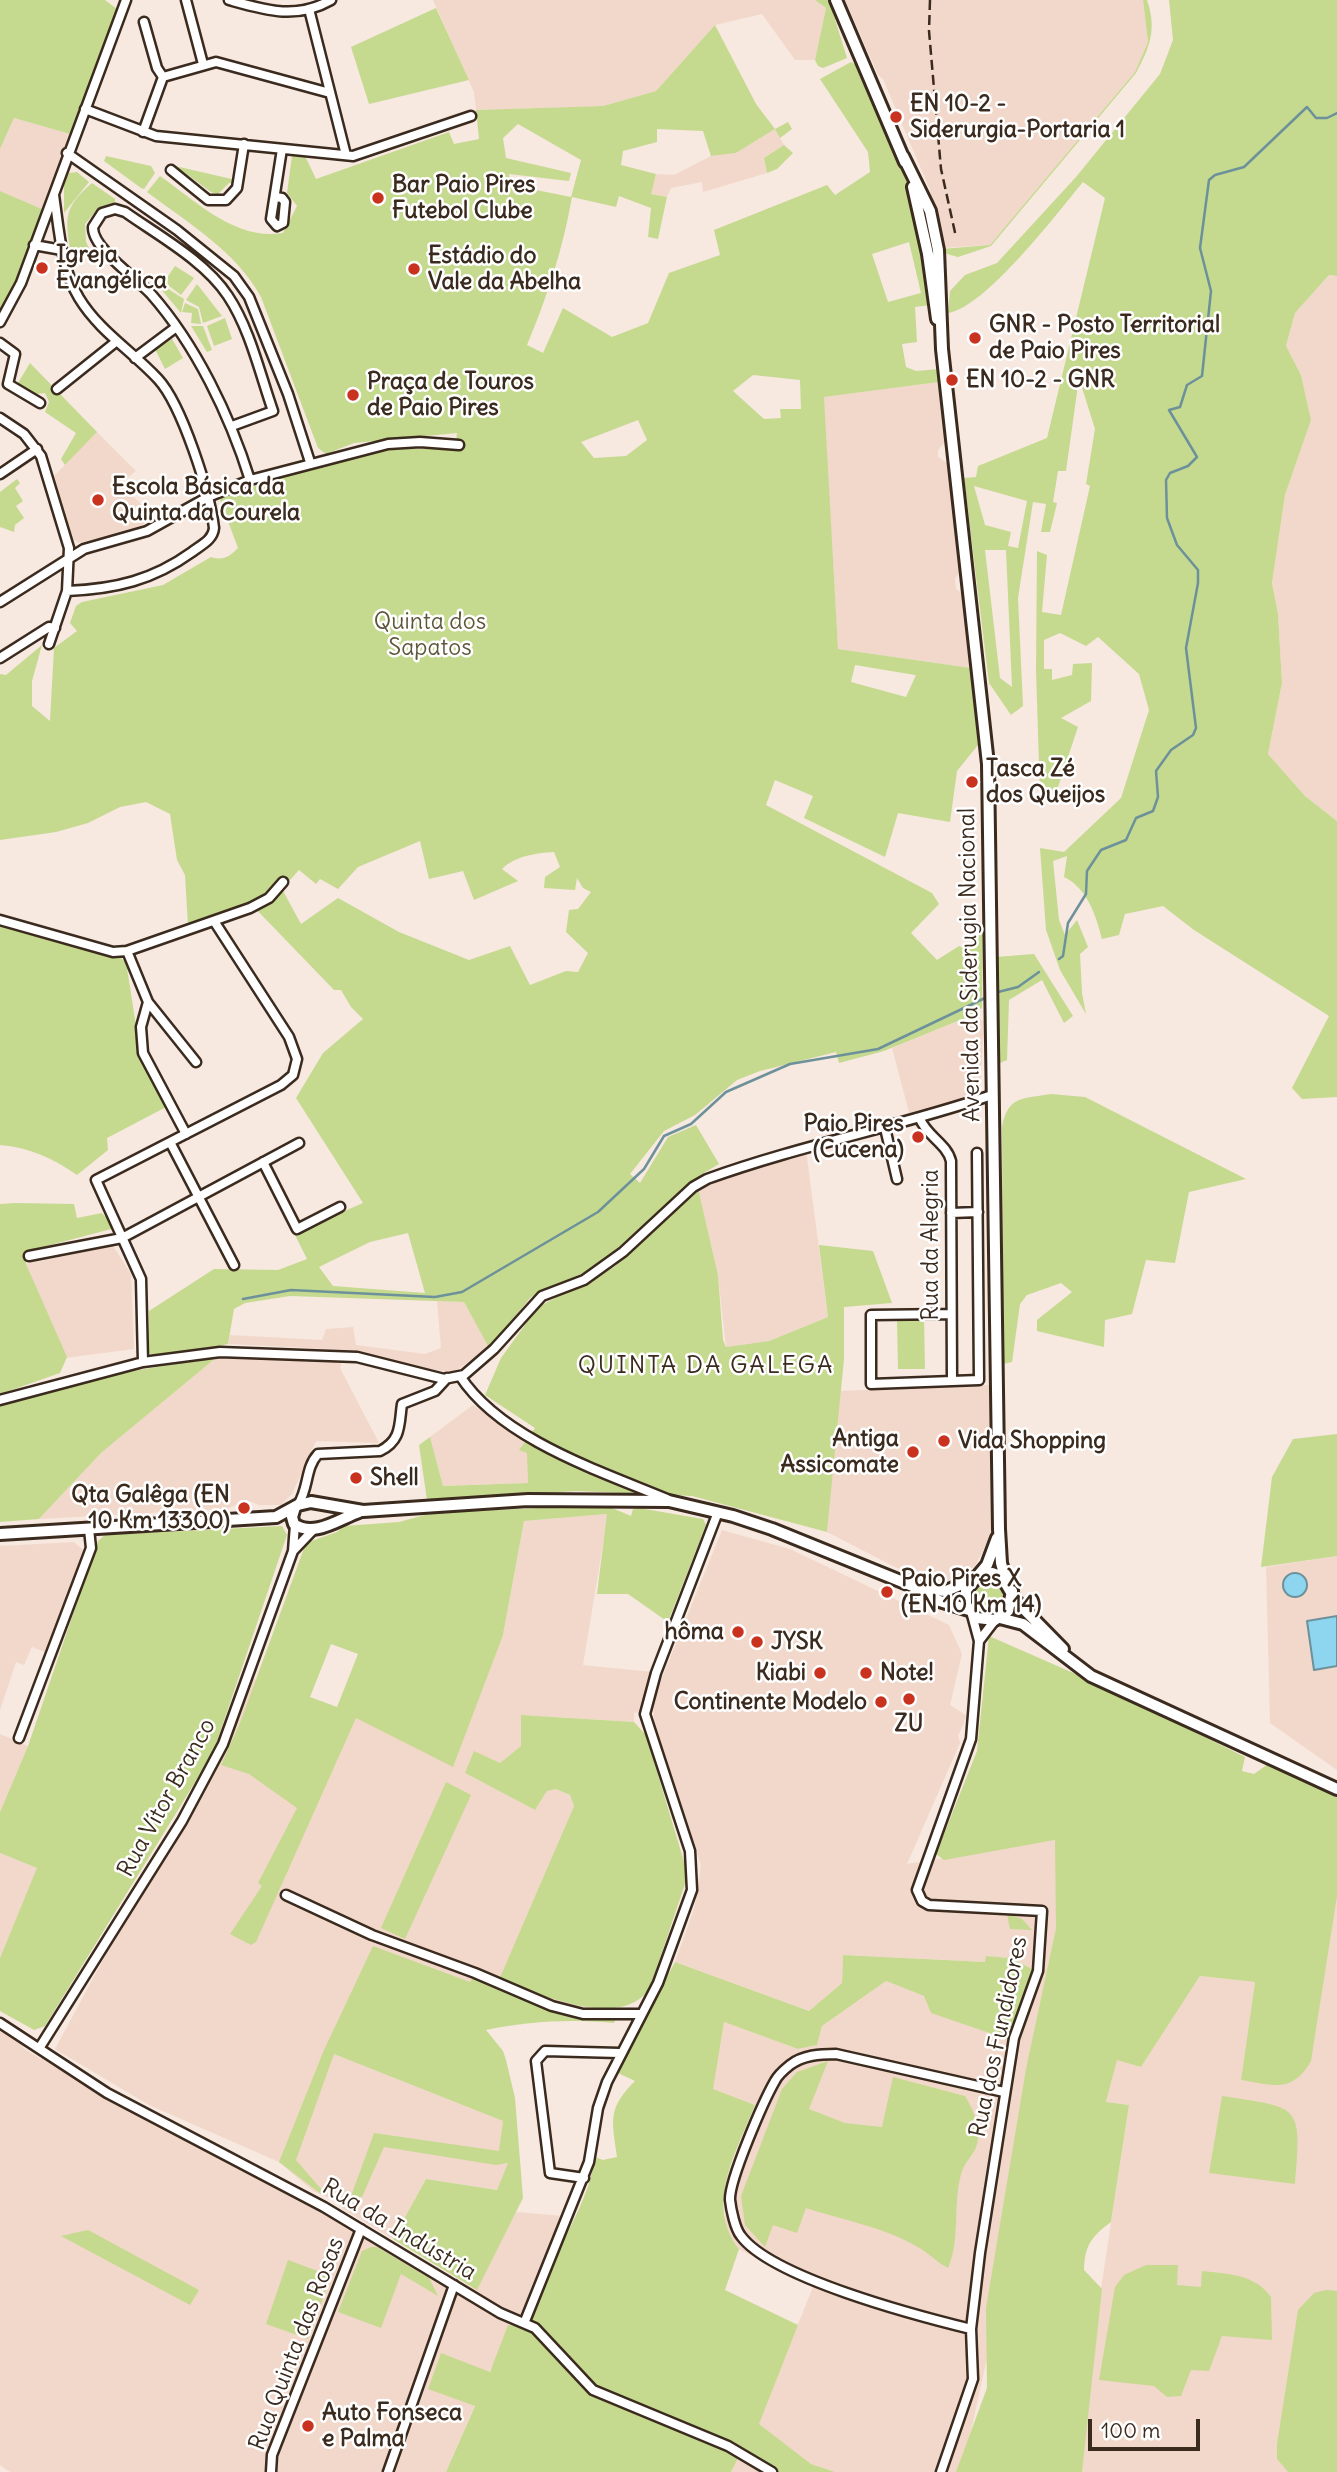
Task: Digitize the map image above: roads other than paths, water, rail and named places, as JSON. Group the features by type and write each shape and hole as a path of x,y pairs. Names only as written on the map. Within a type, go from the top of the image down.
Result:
{"main road":[{"name":"Avenida da Siderugia Nacional","path":"836,0 902,156 919,206 942,349 988,764 999,1529 1001,1563 1009,1586"},
{"path":"0,1534 276,1517 297,1506 323,1504 363,1511 601,1498 673,1502 718,1512 833,1553 920,1589 946,1591 992,1573 1009,1586 1016,1601 1069,1655 1104,1680"},
{"path":"323,1504 330,1514 326,1526"},
{"path":"294,1525 292,1517 297,1506"},
{"path":"276,1517 294,1525 314,1529 363,1511"},
{"path":"970,1612 965,1595 974,1578 987,1565 999,1529"},
{"path":"833,1553 851,1566 903,1590 970,1612 984,1620 998,1619 1023,1624 1076,1667 1337,1789"},
{"path":"998,1619 1011,1606 1009,1586"}],"street":[{"path":"0,322 21,283 126,0"},
{"path":"186,0 203,64"},
{"path":"229,0 272,12 309,9 331,0"},
{"path":"309,9 346,155"},
{"path":"145,23 157,68 163,77"},
{"path":"163,77 203,64 220,63 330,93"},
{"path":"143,132 163,77"},
{"path":"85,109 156,136 346,155 362,154 471,117"},
{"path":"171,170 208,200 226,200 237,188 244,144"},
{"path":"276,197 282,149"},
{"path":"67,153 177,230 234,276 249,297 288,394 310,462"},
{"path":"54,195 62,250 79,298 117,341 159,380 170,396 208,497 213,534 175,564 130,584 67,591"},
{"path":"232,426 273,411 228,297 203,269 124,212 115,209 102,213 93,227 95,242 153,296 175,328 232,426 250,480"},
{"path":"34,245 62,250"},
{"path":"135,358 175,328"},
{"path":"57,389 117,341"},
{"path":"0,343 15,354 8,384 40,403"},
{"path":"0,418 24,434 37,449 50,480 70,558 67,591 48,643"},
{"path":"0,602 84,549 147,531 208,497 250,480 310,462 388,444 459,444"},
{"path":"0,474 37,449"},
{"path":"0,658 49,627 55,628"},
{"path":"0,920 113,952 127,951 250,908 269,898 283,882"},
{"path":"143,1362 141,1279 96,1180 281,1085 293,1075 297,1059 289,1037 214,921"},
{"path":"127,951 148,1002 196,1062"},
{"path":"148,1002 141,1027 143,1053 186,1134"},
{"path":"0,1400 143,1362 220,1352 357,1357 447,1378 460,1376 494,1349 542,1296 584,1280 624,1252 693,1187 729,1171 807,1146 920,1119 992,1095"},
{"name":"Rua da Alegria","path":"920,1119 926,1132 950,1155 952,1381"},
{"path":"885,1128 897,1179"},
{"path":"170,1142 234,1265"},
{"path":"29,1256 122,1238 299,1143"},
{"path":"950,1314 871,1315 871,1384 979,1380 977,1153"},
{"path":"263,1162 297,1228 340,1207"},
{"path":"951,1213 978,1212"},
{"path":"460,1376 470,1392 488,1408 549,1447 673,1502"},
{"path":"297,1506 309,1483 311,1462 318,1454 373,1451 388,1447 399,1433 402,1404 435,1391 447,1378"},
{"path":"309,1483 323,1504"},
{"path":"525,2321 584,2178 598,2108 619,2053 657,1983 686,1914 694,1874 690,1851 645,1714 656,1673 718,1512"},
{"name":"Rua Vítor Branco","path":"40,2047 182,1821 223,1744 293,1551 294,1525"},
{"path":"19,1738 91,1548 89,1529"},
{"name":"Rua Vítor Branco","path":"293,1551 314,1529"},
{"name":"Rua dos Fundidores","path":"941,2472 973,2379 971,2329 1004,2092 1014,2038 1038,1971 1042,1911 929,1905 922,1901 917,1890 968,1755 973,1728 979,1641 970,1612"},
{"path":"979,1641 998,1619"},
{"path":"286,1895 372,1935 475,1973 552,2006 583,2014 640,2014"},
{"name":"Rua da Indústria","path":"0,2023 157,2122 244,2163 361,2229 500,2313 525,2321 541,2333 573,2372 593,2390 728,2446 772,2472"},
{"path":"584,2178 550,2173 536,2061 545,2050 619,2053"},
{"path":"971,2329 924,2318 823,2283 763,2257 739,2235 730,2200 734,2181 776,2078 792,2063 817,2054 836,2054 1004,2092"},
{"name":"Rua Quinta das Rosas","path":"271,2472 272,2455 361,2229"},
{"path":"388,2472 454,2285"}],"water":[{"path":"1295,1573 1304,1576 1307,1585 1304,1594 1295,1597 1286,1594 1283,1585 1286,1576"},
{"path":"1337,1616 1337,1666 1314,1670 1307,1621"}],"waterway":[{"path":"1059,959 1063,956 1068,923 1086,894 1087,871 1101,850 1126,840 1136,818 1153,811 1158,797 1156,771 1171,750 1193,735 1196,728 1186,648 1198,570 1177,545 1167,518 1166,480 1170,473 1188,466 1197,457 1169,410 1180,407 1187,385 1202,376 1211,291 1200,248 1209,180 1215,175 1244,167 1307,107 1316,118 1327,118 1337,113"},
{"path":"998,992 1018,987 1039,972"},
{"path":"243,1299 291,1290 435,1297 462,1292 598,1212 644,1169 664,1136 691,1124 726,1092 790,1064 878,1049 985,998"}],"railway":[{"path":"930,0 929,31 941,169 956,237"}],"place":[{"name":"EN 10-2 - Siderurgia-Portaria 1","path":"896,117"},
{"name":"Bar Paio Pires Futebol Clube","path":"378,198"},
{"name":"Igreja Evangélica","path":"42,268"},
{"name":"Estádio do Vale da Abelha","path":"414,269"},
{"name":"GNR - Posto Territorial de Paio Pires","path":"975,338"},
{"name":"EN 10-2 - GNR","path":"952,380"},
{"name":"Praça de Touros de Paio Pires","path":"353,395"},
{"name":"Escola Básica da Quinta da Courela","path":"98,500"},
{"name":"Tasca Zé dos Queijos","path":"972,782"},
{"name":"Paio Pires (Cucena)","path":"918,1137"},
{"name":"Vida Shopping","path":"944,1441"},
{"name":"Antiga Assicomate","path":"913,1452"},
{"name":"Shell","path":"356,1478"},
{"name":"Qta Galêga (EN 10 Km 13300)","path":"244,1508"},
{"name":"Paio Pires X (EN 10 Km 14)","path":"887,1592"},
{"name":"hôma","path":"738,1632"},
{"name":"JYSK","path":"757,1642"},
{"name":"Kiabi","path":"820,1673"},
{"name":"Note!","path":"866,1673"},
{"name":"ZU","path":"909,1699"},
{"name":"Continente Modelo","path":"881,1702"},
{"name":"Auto Fonseca e Palma","path":"308,2426"}],"district":[{"name":"QUINTA DA GALEGA","path":"706,1366"}],"park label":[{"name":"Quinta dos Sapatos","path":"430,635"}]}
